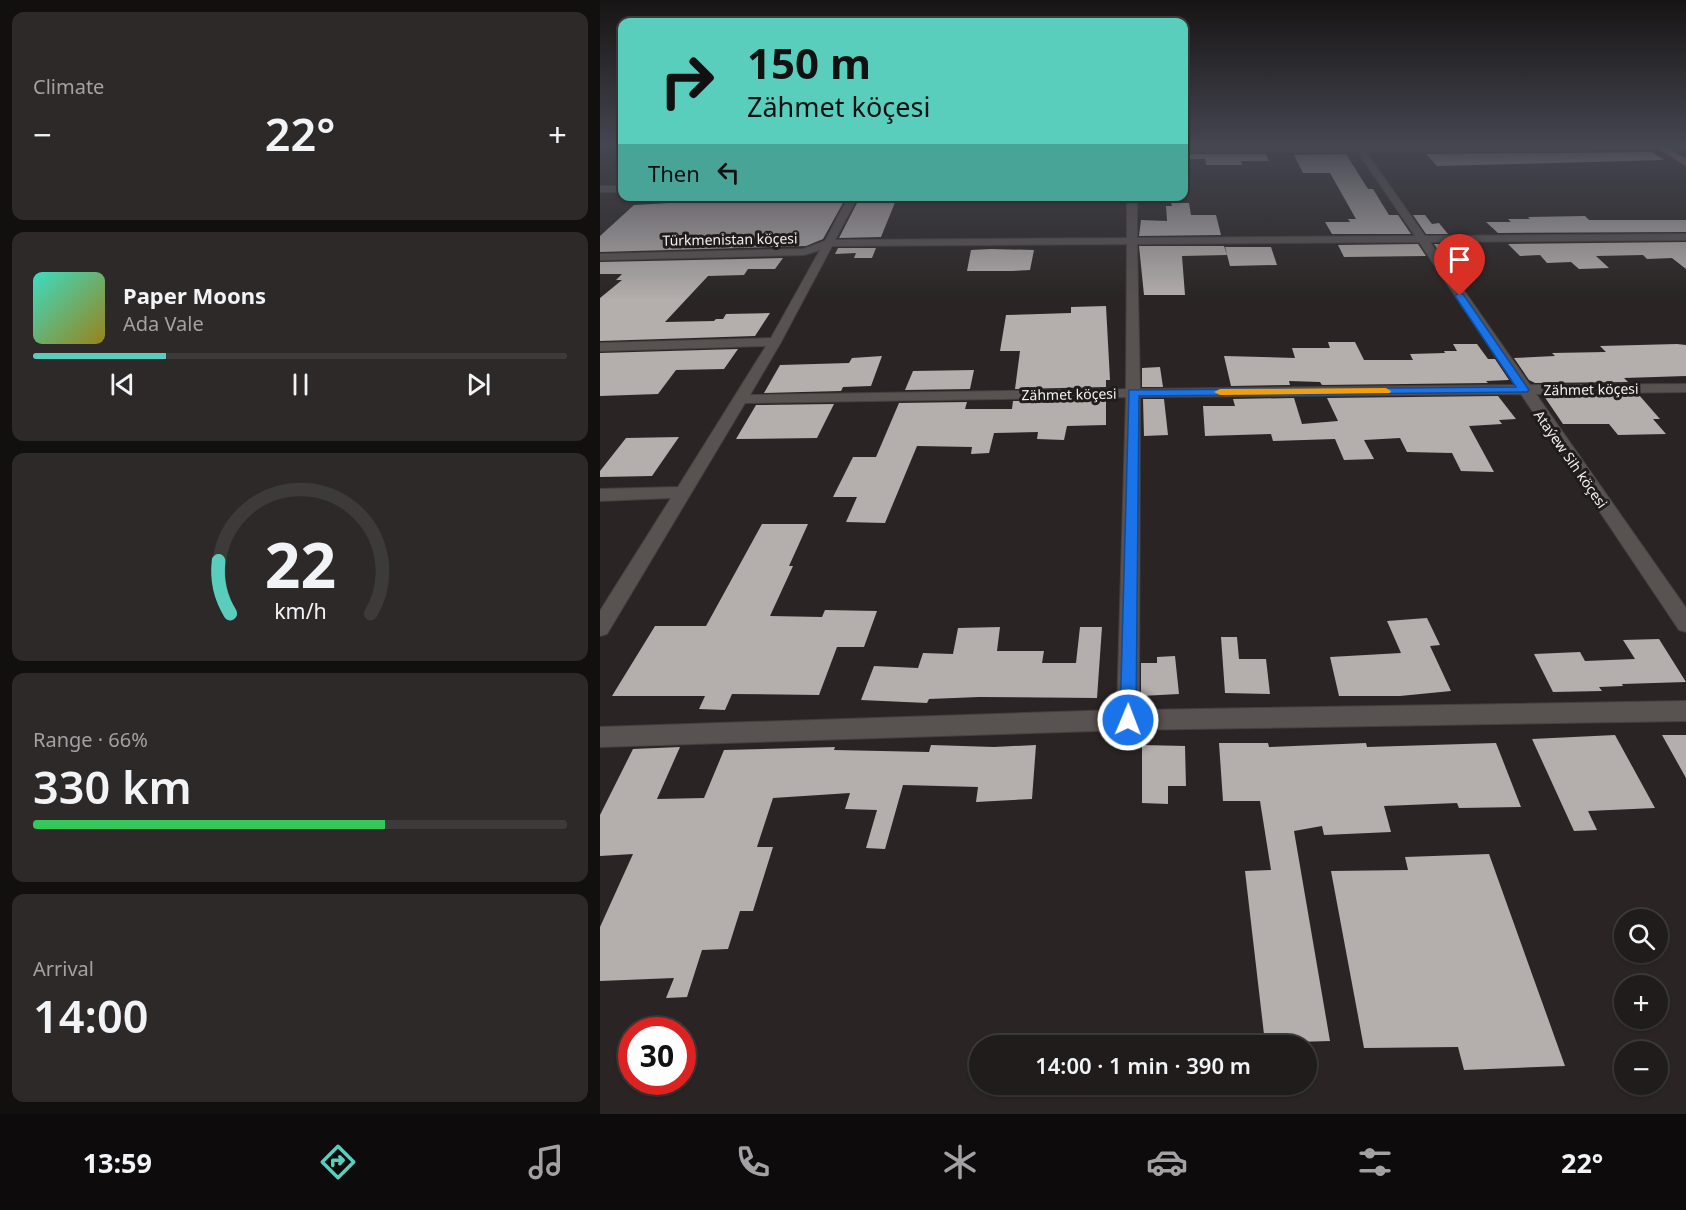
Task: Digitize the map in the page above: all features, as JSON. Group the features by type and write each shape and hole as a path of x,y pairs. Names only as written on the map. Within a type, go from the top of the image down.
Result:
{"street":[{"name":"Ataýew Sih köçesi","path":"1393,196 1686,624"},
{"path":"600,628 775,342 851,201"},
{"path":"1128,720 1133,393 1132,201"},
{"name":"Türkmenistan köçesi","path":"600,257 804,252 828,243 1686,237"},
{"path":"600,347 775,342"},
{"name":"Zähmet köçesi","path":"740,399 1686,388"},
{"path":"600,495 683,492"},
{"path":"600,737 1128,720 1686,711"}],"building":[{"path":"1343,196 1377,196 1389,215 1398,215 1411,234 1332,234 1325,222 1350,222 1348,219 1356,219"},
{"path":"671,201 844,201 823,239 806,246 600,252 600,236 634,205"},
{"path":"858,201 896,201 881,237 839,238"},
{"path":"1171,203 1189,203 1191,215 1216,215 1221,235 1139,236 1141,220 1167,221 1166,206 1172,206"},
{"path":"1413,215 1425,215 1432,224 1439,223 1448,234 1426,234"},
{"path":"1585,216 1589,220 1686,220 1686,232 1498,233 1486,222 1511,222 1508,219 1530,219 1528,217"},
{"path":"1686,242 1686,269 1672,258 1647,259 1643,255 1596,256 1609,268 1579,269 1571,262 1547,263 1540,255 1520,256 1508,244"},
{"path":"1418,244 1426,256 1344,257 1338,245"},
{"path":"1434,244 1458,244 1468,255 1442,256"},
{"path":"1139,246 1224,246 1227,255 1182,256 1185,295 1144,295"},
{"path":"1225,247 1271,247 1277,265 1230,266"},
{"path":"838,248 876,248 872,258 854,258 856,253 835,254"},
{"path":"971,250 1034,250 1030,270 967,271"},
{"path":"783,258 775,269 748,269 744,275 708,276 665,322 714,321 723,319 726,314 770,313 755,336 600,341 600,298 622,280 616,280 622,274 600,274 600,262"},
{"path":"1106,306 1110,380 1106,380 1106,387 1015,389 1020,351 1000,351 1006,315 1071,313 1071,307"},
{"path":"1328,342 1355,342 1364,360 1413,360 1410,354 1445,353 1444,351 1457,351 1453,344 1477,344 1488,359 1495,359 1509,380 1486,381 1488,383 1322,385 1320,382 1289,381 1290,385 1231,386 1224,356 1295,358 1292,348 1330,348"},
{"path":"1686,345 1686,376 1624,378 1628,382 1535,383 1529,380 1514,358 1555,356 1552,353 1606,352 1600,346"},
{"path":"738,349 724,369 676,370 658,394 600,396 600,353"},
{"path":"882,356 871,386 843,387 841,391 764,393 780,365 849,363 852,358"},
{"path":"1160,367 1163,387 1142,387 1142,368"},
{"path":"974,370 970,389 905,390 913,371"},
{"path":"1639,395 1660,419 1653,419 1666,434 1618,435 1609,424 1563,424 1544,396"},
{"path":"1498,396 1516,419 1499,420 1502,424 1469,426 1494,472 1461,471 1452,453 1407,452 1400,438 1364,440 1374,459 1344,460 1335,439 1273,441 1271,434 1205,436 1203,406 1235,406 1233,399 1294,398 1302,424 1338,421 1327,398"},
{"path":"1143,399 1164,399 1168,435 1144,436"},
{"path":"1106,400 1106,425 1067,426 1064,440 1037,439 1038,432 994,433 989,453 971,454 972,447 917,446 885,523 846,522 857,497 833,497 853,457 876,457 899,403 967,402 965,409 1012,409 1013,401"},
{"path":"834,404 817,438 736,439 756,405"},
{"path":"679,437 652,476 600,477 600,471 626,438"},
{"path":"762,524 808,524 789,566 793,566 770,616 822,617 825,610 877,611 864,647 837,647 819,695 732,694 725,710 699,709 705,696 612,696 655,626 706,626"},
{"path":"1427,618 1440,645 1430,646 1451,691 1400,696 1339,696 1330,657 1401,653 1387,621"},
{"path":"1000,627 997,651 1044,651 1042,663 1076,663 1080,627 1102,627 1097,698 979,697 929,699 927,703 861,700 874,666 918,668 923,653 953,654 958,628"},
{"path":"1221,637 1237,637 1239,659 1266,659 1270,694 1225,693"},
{"path":"1659,639 1686,682 1622,684 1623,686 1599,687 1602,691 1553,692 1534,654 1580,652 1585,661 1635,659 1623,640"},
{"path":"1175,656 1179,694 1141,696 1141,663 1157,663 1157,657"},
{"path":"1615,735 1655,808 1588,811 1597,830 1574,831 1532,739"},
{"path":"1662,735 1686,735 1686,778"},
{"path":"1219,743 1268,743 1269,747 1366,743 1367,747 1496,743 1521,807 1459,808 1457,803 1384,806 1391,832 1324,835 1322,826 1294,831 1330,1041 1317,1041 1317,1035 1264,1035 1245,871 1271,870 1260,801 1223,801"},
{"path":"931,745 994,747 1036,745 1032,799 976,802 978,787 903,785 885,849 866,848 877,810 845,809 850,793 773,798 757,847 773,847 753,911 740,911 728,949 702,950 687,997 666,998 674,978 600,981 600,927 633,854 600,856 600,815 633,749 680,747 657,799 704,798 724,750 835,747 834,750 929,752"},
{"path":"1142,745 1185,746 1186,786 1168,786 1168,804 1142,803"},
{"path":"1489,854 1565,1066 1464,1070 1458,1047 1364,1048 1331,871 1408,870 1405,857"}],"slow traffic":[{"path":"1220,392 1386,391"}],"route":[{"path":"1128,720 1133,393 1524,390 1460,296"}]}
